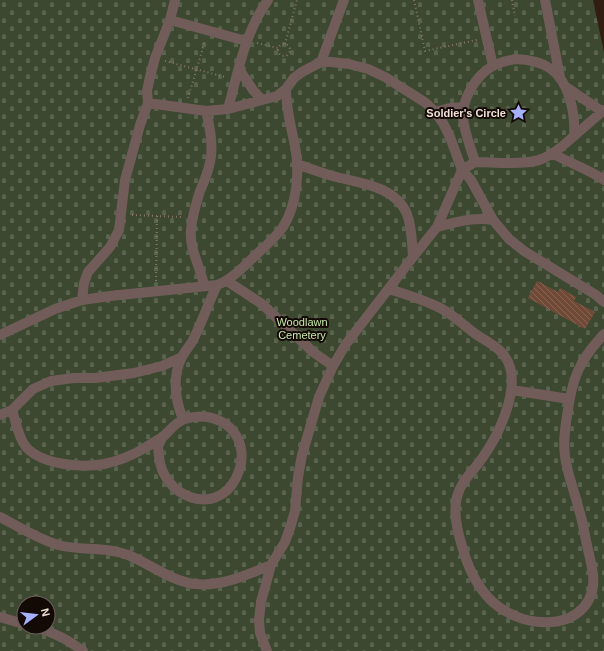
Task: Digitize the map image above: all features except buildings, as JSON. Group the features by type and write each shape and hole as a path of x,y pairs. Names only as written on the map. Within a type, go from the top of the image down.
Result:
{"lane":[{"path":"82,300 84,283 88,272 110,247 119,230 125,180 148,102 147,91 155,58 170,20 175,0"},
{"path":"228,109 247,41 260,11 268,0"},
{"path":"321,62 344,0"},
{"path":"478,0 493,66"},
{"path":"545,0 560,77"},
{"path":"170,20 247,41"},
{"path":"475,162 465,127 463,107 469,93 485,71 502,61 526,59 539,62 550,68 560,77 566,87 575,120 574,136"},
{"path":"148,102 206,111 228,109 261,99 277,96 286,89 294,78 321,62 349,64 368,69 385,77 426,103 435,112 443,123 450,137 462,170 471,180 493,220 509,239 524,251 596,295 604,302"},
{"path":"239,69 261,99"},
{"path":"267,651 260,633 258,620 266,580 271,565 285,542 290,528 295,511 298,477 302,455 319,397 333,366 346,344 438,227 462,170 475,162 530,162 543,159 565,145 603,111 566,87"},
{"path":"0,335 55,309 82,300 217,285 227,281 272,241 284,226 291,208 296,186 297,164 295,147 286,106 286,89"},
{"path":"435,112 450,108 463,107"},
{"path":"204,286 192,249 191,232 195,206 211,160 210,132 206,111"},
{"path":"552,153 604,180"},
{"path":"297,164 391,194 400,203 407,214 411,231 413,257"},
{"path":"438,227 480,218 493,220"},
{"path":"227,281 262,304 314,352 333,366"},
{"path":"182,419 177,403 175,389 182,357 195,337 217,285"},
{"path":"389,289 430,303 442,309 477,335 495,345 502,352 509,364 512,377 512,390 504,414 489,448 462,484 456,500 456,519 460,540 472,574 487,597 507,612 527,620 550,622 570,618 584,608 592,593 593,575 580,512 565,457 564,441 572,384 581,364 594,345 604,334"},
{"path":"0,415 12,410 33,389 46,383 62,379 95,378 134,373 162,366 182,357"},
{"path":"512,390 569,399"},
{"path":"12,410 21,438 26,446 34,453 54,462 67,464 93,465 117,460 139,451 163,436 182,419 196,416 214,418 225,422 232,429 238,439 241,449 239,470 236,478 226,490 215,497 207,499 190,498 173,488 163,473 160,466 158,447 163,436"},
{"path":"0,518 46,540 72,547 102,549 120,553 166,574 194,584 217,584 230,581 271,565"},
{"path":"0,617 16,622"},
{"path":"56,635 83,651"}],"path":[{"path":"285,44 297,0"},
{"path":"414,0 425,51 486,38"},
{"path":"512,0 515,16"},
{"path":"186,108 208,30"},
{"path":"247,41 278,48"},
{"path":"278,48 278,52 281,55 287,55 290,50 285,44"},
{"path":"278,48 280,45 285,44"},
{"path":"155,58 235,80"},
{"path":"121,214 193,218"},
{"path":"156,216 156,291"}],"green space":[{"name":"Woodlawn Cemetery","path":"0,0 593,0 604,53 604,651 0,651"}],"place":[{"name":"Soldier's Circle","path":"519,113"}]}
